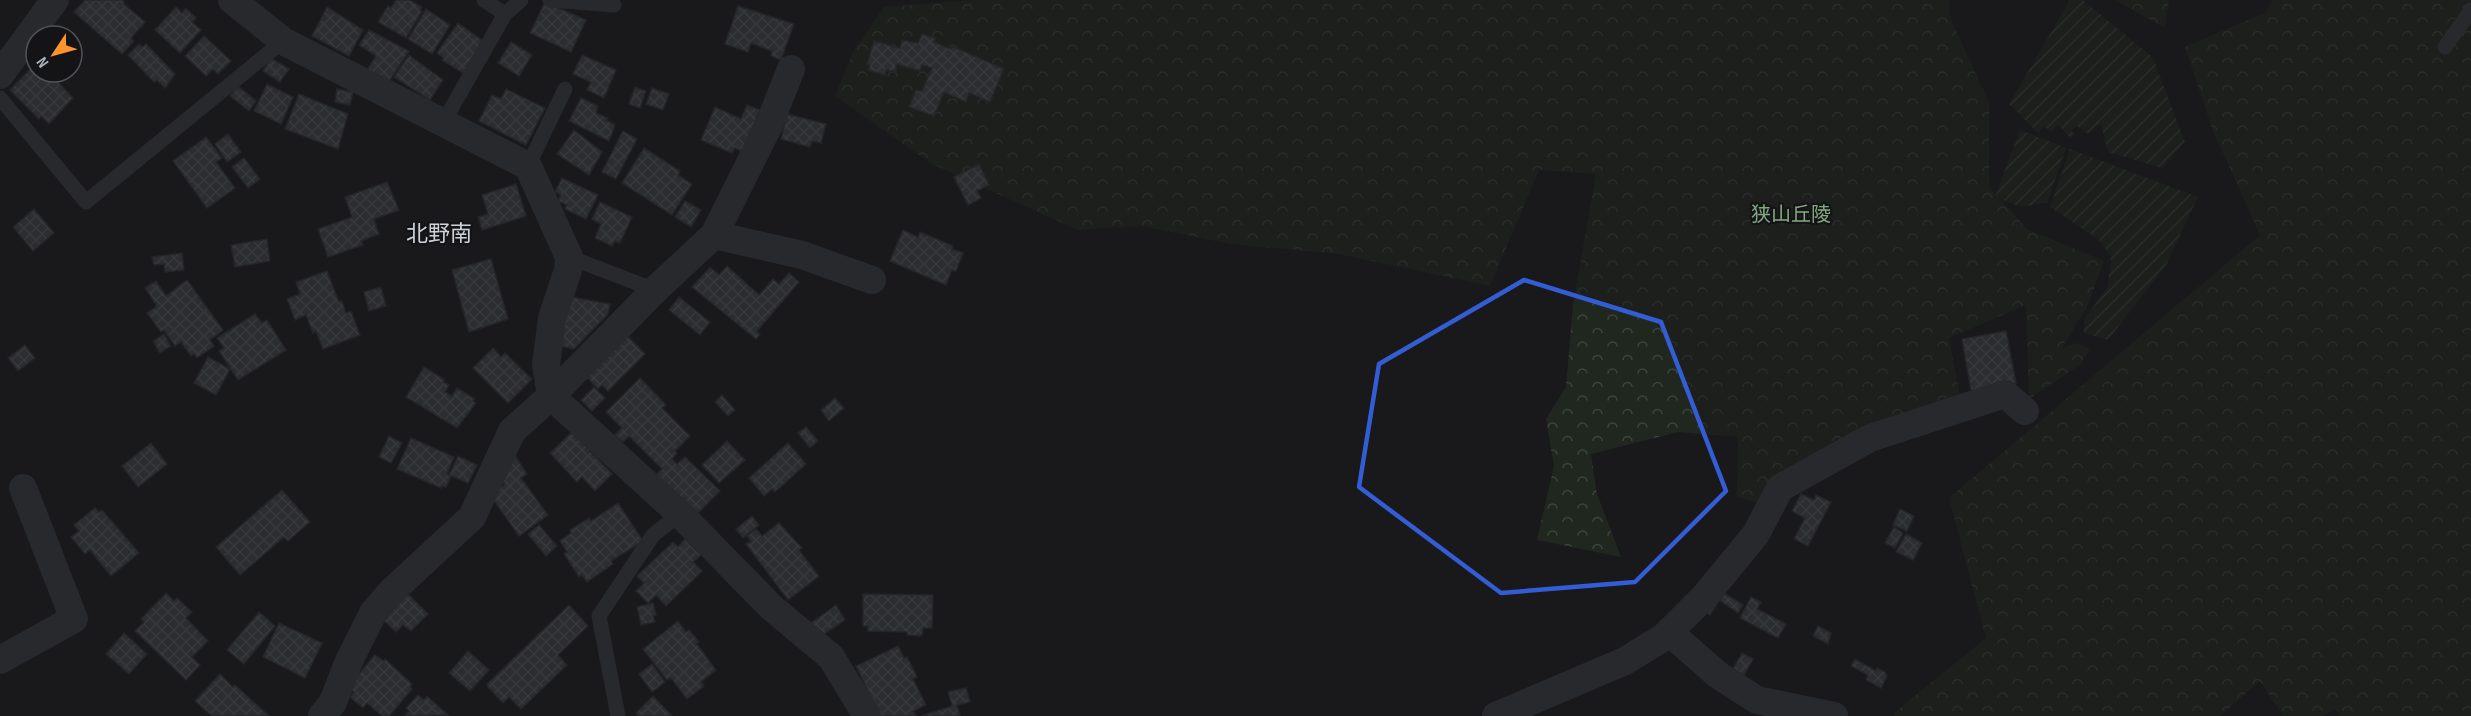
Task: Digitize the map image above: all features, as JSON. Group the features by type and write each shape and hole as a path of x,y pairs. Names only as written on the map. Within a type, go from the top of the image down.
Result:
{"street":[{"path":"0,75 55,0"},
{"path":"232,0 283,41 528,166 569,257 568,270 552,318 546,365 551,396 680,514 771,607 831,657 867,716"},
{"path":"322,716 333,702 348,663 373,613 392,591 472,517 512,431 551,396 655,290 714,235 769,125 791,69"},
{"path":"714,235 802,255 872,280"},
{"path":"1496,716 1625,661 1669,632 1706,596 1756,534 1780,488 1870,438 2005,394 2025,411"},
{"path":"0,660 74,619 23,488"},
{"path":"1669,632 1718,675 1757,700 1834,716"}],"lane":[{"path":"484,0 505,14"},
{"path":"443,123 505,14 520,0"},
{"path":"550,0 614,5"},
{"path":"2445,47 2471,10"},
{"path":"0,98 86,202 283,41"},
{"path":"528,166 565,89"},
{"path":"569,257 655,290"},
{"path":"618,716 599,616 653,536 680,514"}],"highlighted area":[{"path":"1524,280 1661,322 1726,491 1635,582 1501,593 1359,487 1379,364"}],"green space":[{"name":"狭山丘陵","path":"975,0 1950,0 1949,15 1989,103 1989,187 2027,229 2104,261 2088,305 2062,348 2078,343 2090,349 2081,364 2029,399 2026,305 1949,338 1961,401 1764,504 1737,497 1738,437 1678,432 1591,454 1597,494 1621,557 1537,540 1554,466 1546,419 1566,387 1573,304 1596,174 1539,170 1490,286 1339,254 1231,244 1141,226 1078,230 932,164 835,96 853,52 884,7"},
{"path":"2070,0 2083,0 2153,58 2185,142 2162,168 2108,152 2101,123 2088,134 2077,126 2072,131 2075,135 2071,138 2058,125 2051,132 2044,126 2038,133 2009,104"},
{"path":"2115,0 2169,0 2165,28"},
{"path":"2273,0 2471,0 2471,716 2341,716 2335,709 2322,716 2283,716 2260,681 2220,716 1895,716 1894,713 1986,638 1949,498 2260,235 2213,131 2185,47 2266,12"},
{"path":"2020,130 2066,148 2047,203 2021,207 1995,197"},
{"path":"2070,149 2198,197 2166,265 2108,340 2084,333 2084,320 2108,286 2111,256 2099,240 2050,207"}],"building":[{"path":"85,0 123,0 124,4 145,22 131,38 134,41 122,54 74,12"},
{"path":"396,0 410,0 422,7 420,10 422,11 406,38 378,22 388,6 391,8"},
{"path":"547,3 586,20 571,52 530,33 544,4"},
{"path":"738,6 794,24 781,60 771,56 772,51 751,43 748,52 725,44"},
{"path":"176,7 182,13 186,8 196,18 192,22 201,30 180,53 155,30"},
{"path":"327,7 363,30 349,56 312,36"},
{"path":"426,9 450,25 432,54 408,39"},
{"path":"458,23 483,41 463,73 442,60 444,58 437,53"},
{"path":"369,30 409,51 388,83 367,70 376,56 359,45"},
{"path":"922,34 935,38 934,42 951,49 952,46 1004,69 990,102 969,93 966,102 944,92 934,116 909,107 916,90 922,91 932,68 922,65 920,71 896,64 896,72 886,70 885,75 868,70 870,65 867,64 874,41 900,48 902,40 918,43"},
{"path":"204,36 231,61 218,74 213,69 206,76 185,56"},
{"path":"511,42 532,55 519,76 498,63"},
{"path":"139,44 142,47 146,44 175,74 165,88 157,80 154,82 128,55"},
{"path":"409,55 443,80 430,100 394,77"},
{"path":"582,55 616,70 604,98 587,90 591,82 573,74"},
{"path":"271,58 289,69 280,82 263,71"},
{"path":"24,75 24,84 60,84 73,98 49,124 41,116 39,119 10,90"},
{"path":"267,84 293,97 281,124 254,111"},
{"path":"238,86 256,101 249,111 230,96"},
{"path":"635,87 646,91 640,108 629,104"},
{"path":"652,88 669,94 663,110 646,104"},
{"path":"337,89 353,92 350,105 335,102"},
{"path":"506,89 545,108 526,145 479,121 492,95 501,99"},
{"path":"299,94 348,114 338,149 285,129"},
{"path":"581,98 598,106 596,113 608,118 606,120 615,125 609,141 569,121"},
{"path":"747,105 760,110 743,152 735,148 732,153 701,140 715,107 741,119"},
{"path":"787,114 826,124 821,143 812,141 810,147 781,139"},
{"path":"574,130 602,152 589,175 557,154"},
{"path":"623,131 637,139 616,179 602,172"},
{"path":"228,134 241,152 227,162 215,144"},
{"path":"206,137 222,158 216,162 235,188 207,208 173,161"},
{"path":"644,148 680,171 678,175 692,184 672,215 622,183"},
{"path":"244,158 260,179 248,188 232,167"},
{"path":"979,164 989,185 977,191 981,198 968,205 954,177"},
{"path":"562,178 598,195 586,219 565,209 567,205 558,201 561,195 555,192"},
{"path":"387,182 399,210 374,219 379,234 361,241 363,245 328,257 318,229 352,217 345,197"},
{"path":"516,184 526,216 482,230 478,217 488,214 482,195"},
{"path":"685,201 701,210 691,227 675,217"},
{"path":"600,202 632,217 620,243 615,241 612,246 595,238 601,224 592,219"},
{"path":"34,209 54,233 33,251 13,227"},
{"path":"903,230 918,237 920,232 953,246 952,249 963,253 956,271 952,270 946,285 890,261"},
{"path":"267,239 270,261 235,267 231,245"},
{"path":"182,253 184,270 165,272 164,264 154,265 152,257"},
{"path":"491,259 508,319 469,332 452,270"},
{"path":"727,266 759,295 773,279 779,284 789,273 799,282 757,331 760,335 756,339 692,287 710,267 719,275"},
{"path":"327,271 339,302 342,301 346,313 351,311 360,335 323,349 306,315 295,320 287,299 300,294 296,282"},
{"path":"187,280 223,330 210,340 214,346 197,358 194,354 191,356 181,342 175,346 164,330 161,332 147,313 157,306 145,288 156,281 166,296"},
{"path":"381,287 386,306 369,311 364,292"},
{"path":"566,296 610,304 608,314 574,349 555,345"},
{"path":"679,297 710,322 700,335 669,310"},
{"path":"255,314 262,323 267,320 286,350 238,380 219,351 224,348 217,338"},
{"path":"621,329 645,354 608,391 602,385 598,389 583,373"},
{"path":"2006,331 2016,383 1971,391 1962,339"},
{"path":"164,334 171,346 160,353 153,341"},
{"path":"25,345 35,358 18,371 8,358"},
{"path":"493,348 501,357 505,353 532,379 508,403 473,368"},
{"path":"208,357 230,369 216,395 194,383"},
{"path":"424,367 445,380 443,382 449,385 445,392 452,396 457,388 475,399 473,401 476,403 457,428 406,397"},
{"path":"640,378 666,405 662,408 690,436 675,451 677,453 672,459 677,464 685,457 720,491 695,516 655,476 662,469 629,436 623,442 615,435 622,428 606,412"},
{"path":"594,387 605,398 592,411 581,400"},
{"path":"722,395 735,410 728,416 715,402"},
{"path":"835,398 844,408 829,421 821,410"},
{"path":"806,427 818,441 810,448 798,433"},
{"path":"572,432 612,474 595,491 582,477 577,482 550,453"},
{"path":"389,436 402,443 391,463 379,457"},
{"path":"411,438 454,457 447,474 451,476 446,487 441,488 397,469"},
{"path":"727,441 745,460 719,483 702,465"},
{"path":"151,443 167,464 138,487 122,466"},
{"path":"788,443 806,464 775,492 772,489 764,496 749,478"},
{"path":"514,454 527,474 521,478 548,515 519,536 490,495 504,485 499,471"},
{"path":"458,456 477,465 468,483 449,475"},
{"path":"282,490 310,522 288,541 284,537 240,575 216,547"},
{"path":"1801,494 1814,500 1816,495 1831,502 1808,546 1794,539 1805,518 1792,511"},
{"path":"618,503 643,541 611,561 613,564 587,582 582,575 579,577 564,554 567,552 560,541 571,533 570,530 589,518 591,521"},
{"path":"95,508 99,512 102,510 139,553 111,576 90,550 85,554 71,537 79,531 74,525"},
{"path":"1900,509 1914,516 1907,531 1893,525"},
{"path":"752,516 759,525 743,538 736,529"},
{"path":"779,523 802,548 799,550 819,576 788,600 746,544 751,541 747,536 756,529 762,536"},
{"path":"539,525 557,546 546,556 528,534"},
{"path":"1894,527 1903,533 1895,548 1885,543"},
{"path":"1906,534 1922,543 1913,560 1896,552"},
{"path":"685,539 701,555 693,562 702,571 666,606 656,595 648,603 636,591 644,583 637,576 673,542 678,547"},
{"path":"403,589 428,614 411,631 403,625 396,632 378,615"},
{"path":"1718,589 1743,605 1738,613 1719,600 1710,615 1704,611"},
{"path":"166,593 174,601 177,598 192,612 186,618 208,641 192,657 200,665 186,680 135,631 144,622 141,619"},
{"path":"863,594 933,595 932,628 923,628 922,636 907,635 907,632 868,631 868,626 863,626"},
{"path":"1751,597 1761,602 1757,609 1786,624 1778,638 1740,618"},
{"path":"653,603 655,622 641,625 637,607"},
{"path":"569,605 588,626 558,655 567,665 521,709 509,697 503,703 487,684"},
{"path":"836,605 845,620 821,636 811,623"},
{"path":"259,612 275,626 244,664 227,650"},
{"path":"678,621 686,632 689,630 699,642 696,643 716,670 701,682 704,686 687,699 671,678 667,680 643,649"},
{"path":"279,623 322,643 305,678 263,657"},
{"path":"1818,626 1831,633 1828,644 1813,636"},
{"path":"124,633 147,654 129,674 106,654"},
{"path":"898,646 904,658 907,657 917,677 913,679 926,705 913,711 916,716 880,716 856,666"},
{"path":"468,651 489,670 470,691 449,673"},
{"path":"1742,653 1753,659 1744,675 1733,669"},
{"path":"375,655 384,661 385,659 412,684 410,687 412,689 389,716 382,716 367,703 363,708 350,697 354,692 348,687"},
{"path":"1855,659 1876,671 1877,668 1885,672 1887,676 1881,688 1866,680 1868,675 1851,666"},
{"path":"652,664 665,682 652,692 639,674"},
{"path":"220,674 269,716 212,716 195,701"},
{"path":"966,688 970,702 957,705 960,716 921,716 952,706 948,692"},
{"path":"418,695 424,700 427,696 448,715 405,716 409,711 406,708"},
{"path":"653,696 672,716 639,716 636,713"}],"district":[{"name":"北野南","path":"439,234"}]}
